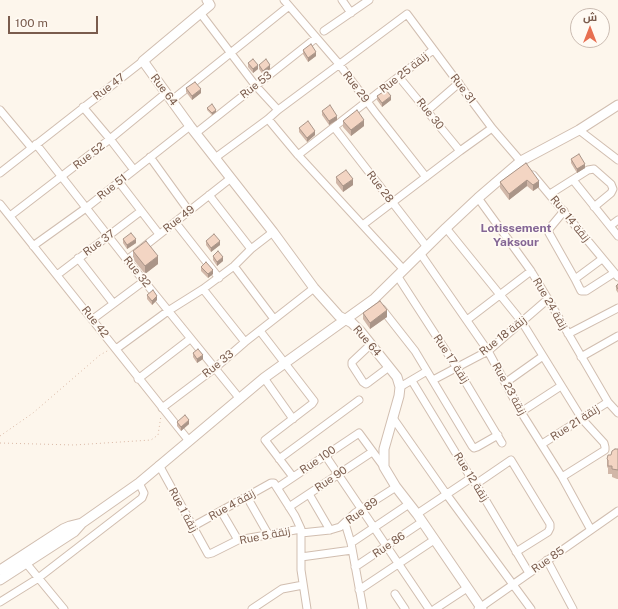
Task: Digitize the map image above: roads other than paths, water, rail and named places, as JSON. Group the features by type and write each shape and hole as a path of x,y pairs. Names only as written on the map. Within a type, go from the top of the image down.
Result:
{"street":[{"name":"Rue 29","path":"284,0 339,64 426,177"},
{"path":"342,0 351,13"},
{"path":"324,31 369,0"},
{"name":"Rue 47","path":"0,173 201,14 211,2"},
{"name":"Rue 52","path":"10,216 110,139 231,53 289,6"},
{"path":"201,14 255,85 278,110"},
{"name":"Rue 31","path":"339,64 408,14 433,50 492,128 521,161"},
{"name":"Rue 53","path":"193,129 255,85 316,38"},
{"name":"Rue 25 زنقة","path":"298,154 400,77 433,50"},
{"name":"Rue 64","path":"142,61 314,288 334,311 356,327 397,377 400,387"},
{"path":"215,158 339,64"},
{"name":"Rue 30","path":"400,77 460,151"},
{"path":"428,110 459,83"},
{"path":"0,580 74,532 82,523 138,483 264,378 346,321 374,299 446,228 521,161 579,130 618,105"},
{"path":"83,107 134,170"},
{"name":"Rue 32","path":"0,110 62,177 190,339 240,399"},
{"path":"268,119 404,270"},
{"name":"Rue 28","path":"334,127 392,202 423,250"},
{"path":"364,224 492,128"},
{"name":"Rue 51","path":"33,246 86,208 150,157 193,129"},
{"path":"579,130 618,160"},
{"path":"150,157 189,211"},
{"name":"Rue 14 زنقة","path":"521,161 616,275"},
{"path":"550,194 592,169 611,184 613,191 594,207"},
{"name":"Rue 49","path":"127,260 231,178"},
{"path":"573,180 618,236"},
{"path":"119,182 159,234"},
{"path":"209,195 251,249"},
{"name":"Rue 24 زنقة","path":"478,198 531,271 608,402 618,413"},
{"name":"Rue 42","path":"0,204 93,319 138,379 189,441"},
{"name":"Rue 37","path":"57,275 78,258 109,237 141,211"},
{"path":"564,211 549,229 549,233 581,291 584,292 616,275"},
{"path":"610,226 618,220"},
{"path":"175,222 219,278"},
{"path":"446,228 522,322 582,419 606,446 605,450 562,477"},
{"path":"116,349 168,311 219,278 251,249 273,232"},
{"name":"Rue 23 زنقة","path":"423,250 488,351 521,412 562,477 591,530"},
{"path":"78,258 113,303"},
{"path":"575,279 602,259"},
{"path":"234,266 274,319 314,288"},
{"path":"467,320 531,271"},
{"name":"Rue 17 زنقة","path":"398,277 458,368 502,443"},
{"path":"93,319 144,281"},
{"path":"203,289 245,342"},
{"path":"374,299 415,352 474,448 498,435"},
{"name":"Rue 18 زنقة","path":"433,380 488,351 548,299"},
{"path":"568,334 618,308"},
{"name":"Rue 33","path":"162,408 274,319"},
{"path":"260,331 313,397 314,401 265,440 293,477"},
{"path":"581,357 618,336 618,340"},
{"path":"138,379 190,339"},
{"path":"370,345 352,362 352,365 363,382 366,384 389,367"},
{"path":"505,383 543,356"},
{"path":"384,467 384,449 397,404 400,387 427,371"},
{"path":"264,378 293,419"},
{"name":"Rue 12 زنقة","path":"412,381 476,484 529,574"},
{"path":"521,412 561,386"},
{"path":"279,459 359,400"},
{"name":"Rue 21 زنقة","path":"542,444 608,402"},
{"path":"393,418 447,495 531,609"},
{"name":"Rue 100","path":"275,485 293,477 359,433 372,452"},
{"path":"372,452 420,518 481,608"},
{"name":"Rue 90","path":"289,507 325,484 338,473 372,452"},
{"path":"325,455 363,508 429,609"},
{"path":"476,484 511,460 550,524 548,532 516,552"},
{"name":"Rue 1 زنقة","path":"160,465 192,527 208,554"},
{"name":"Rue 86","path":"355,567 387,546 447,495 471,478"},
{"path":"0,602 37,579 142,498 144,493 138,483"},
{"path":"275,485 300,523 303,585 307,609"},
{"name":"Rue 4 زنقة","path":"192,527 247,497 275,485"},
{"name":"Rue 89","path":"301,531 330,530 340,527 363,508 396,487"},
{"path":"309,494 330,530"},
{"path":"247,497 268,534"},
{"path":"301,557 351,546 374,527 409,504"},
{"path":"221,511 238,540"},
{"name":"Rue 85","path":"481,608 618,511"},
{"path":"0,570 63,529 82,523"},
{"path":"345,523 351,546 362,609"},
{"name":"Rue 5 زنقة","path":"208,554 238,540 268,534 301,531"},
{"path":"359,590 434,540"},
{"path":"547,560 573,609"},
{"path":"26,564 37,579 64,609"},
{"path":"256,608 282,590 303,585"},
{"path":"435,609 467,588"},
{"path":"395,594 404,607 395,609"}],"district":[{"name":"Lotissement Yaksour","path":"516,235"}]}
